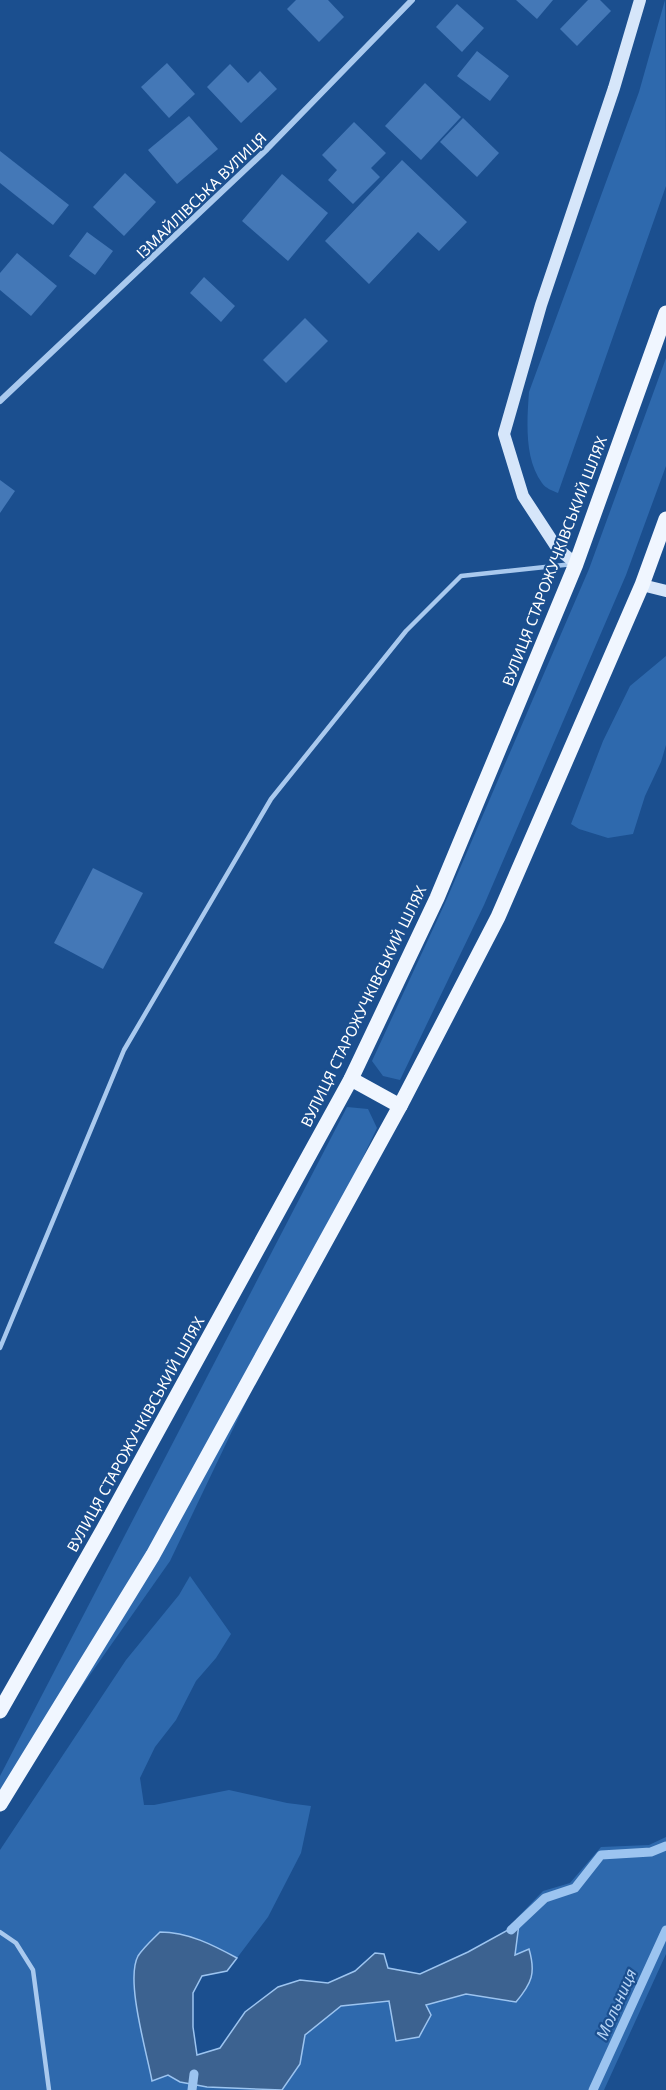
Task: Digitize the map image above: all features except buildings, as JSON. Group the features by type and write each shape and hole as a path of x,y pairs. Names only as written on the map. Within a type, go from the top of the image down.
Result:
{"main road":[{"name":"ВУЛИЦЯ СТАРОЖУЧКІВСЬКИЙ ШЛЯХ","path":"0,1711 103,1530 351,1078 437,898 576,564 666,313"},
{"path":"0,1804 153,1555 400,1106 498,917 642,585 666,519"},
{"path":"351,1078 400,1106"}],"street":[{"name":"ІЗМАЙЛІВСЬКА ВУЛИЦЯ","path":"0,401 267,149 412,0"},
{"path":"576,564 557,548 523,496 504,435 541,305 614,88 640,0"},
{"path":"642,585 666,591"}],"lane":[{"path":"0,1348 124,1050 271,799 406,631 461,576 576,564"},
{"path":"0,1932 15,1943 33,1970 49,2090"}],"shaded area":[{"path":"665,0 666,186 558,493 543,485 532,463 528,439 529,392 639,92"},
{"path":"666,358 666,466 626,575 484,905 400,1080 383,1076 372,1061 445,903 589,569"},
{"path":"666,656 666,745 661,762 645,796 633,834 608,838 579,829 571,824 603,741 630,686"},
{"path":"347,1107 368,1109 377,1128 170,1561 0,1803 0,1776"},
{"path":"190,1576 231,1634 216,1658 196,1681 176,1720 155,1747 140,1778 144,1805 229,1790 311,1806 301,1853 268,1917 237,1958 212,1945 134,1984 139,2021 152,2080 168,2075 180,2082 264,2090 0,2090 0,1850 126,1660 179,1595"},
{"path":"666,1837 666,1954 604,2090 282,2090 300,2063 305,2035 341,2006 389,2000 397,2041 431,2015 426,2005 466,1994 516,2001 515,1955 519,1924 516,1919 543,1891 570,1883 601,1847 649,1845"},
{"path":"519,1924 515,1955 529,1949 532,1971 526,1989 516,2002 466,1994 426,2005 431,2015 419,2037 396,2041 389,2001 341,2006 305,2035 300,2064 282,2090 207,2087 180,2082 168,2075 152,2081 135,1999 134,1982 138,1956 160,1932 190,1937 237,1958 227,1971 202,1976 193,1993 193,2027 197,2055 220,2048 245,2012 278,1987 300,1980 328,1983 355,1971 375,1953 384,1954 388,1968 420,1974 468,1952"}],"waterway":[{"path":"511,1930 545,1898 575,1888 601,1855 651,1852 666,1846"},
{"name":"Мольниця","path":"593,2090 666,1930"},
{"path":"192,2090 194,2074"}]}
